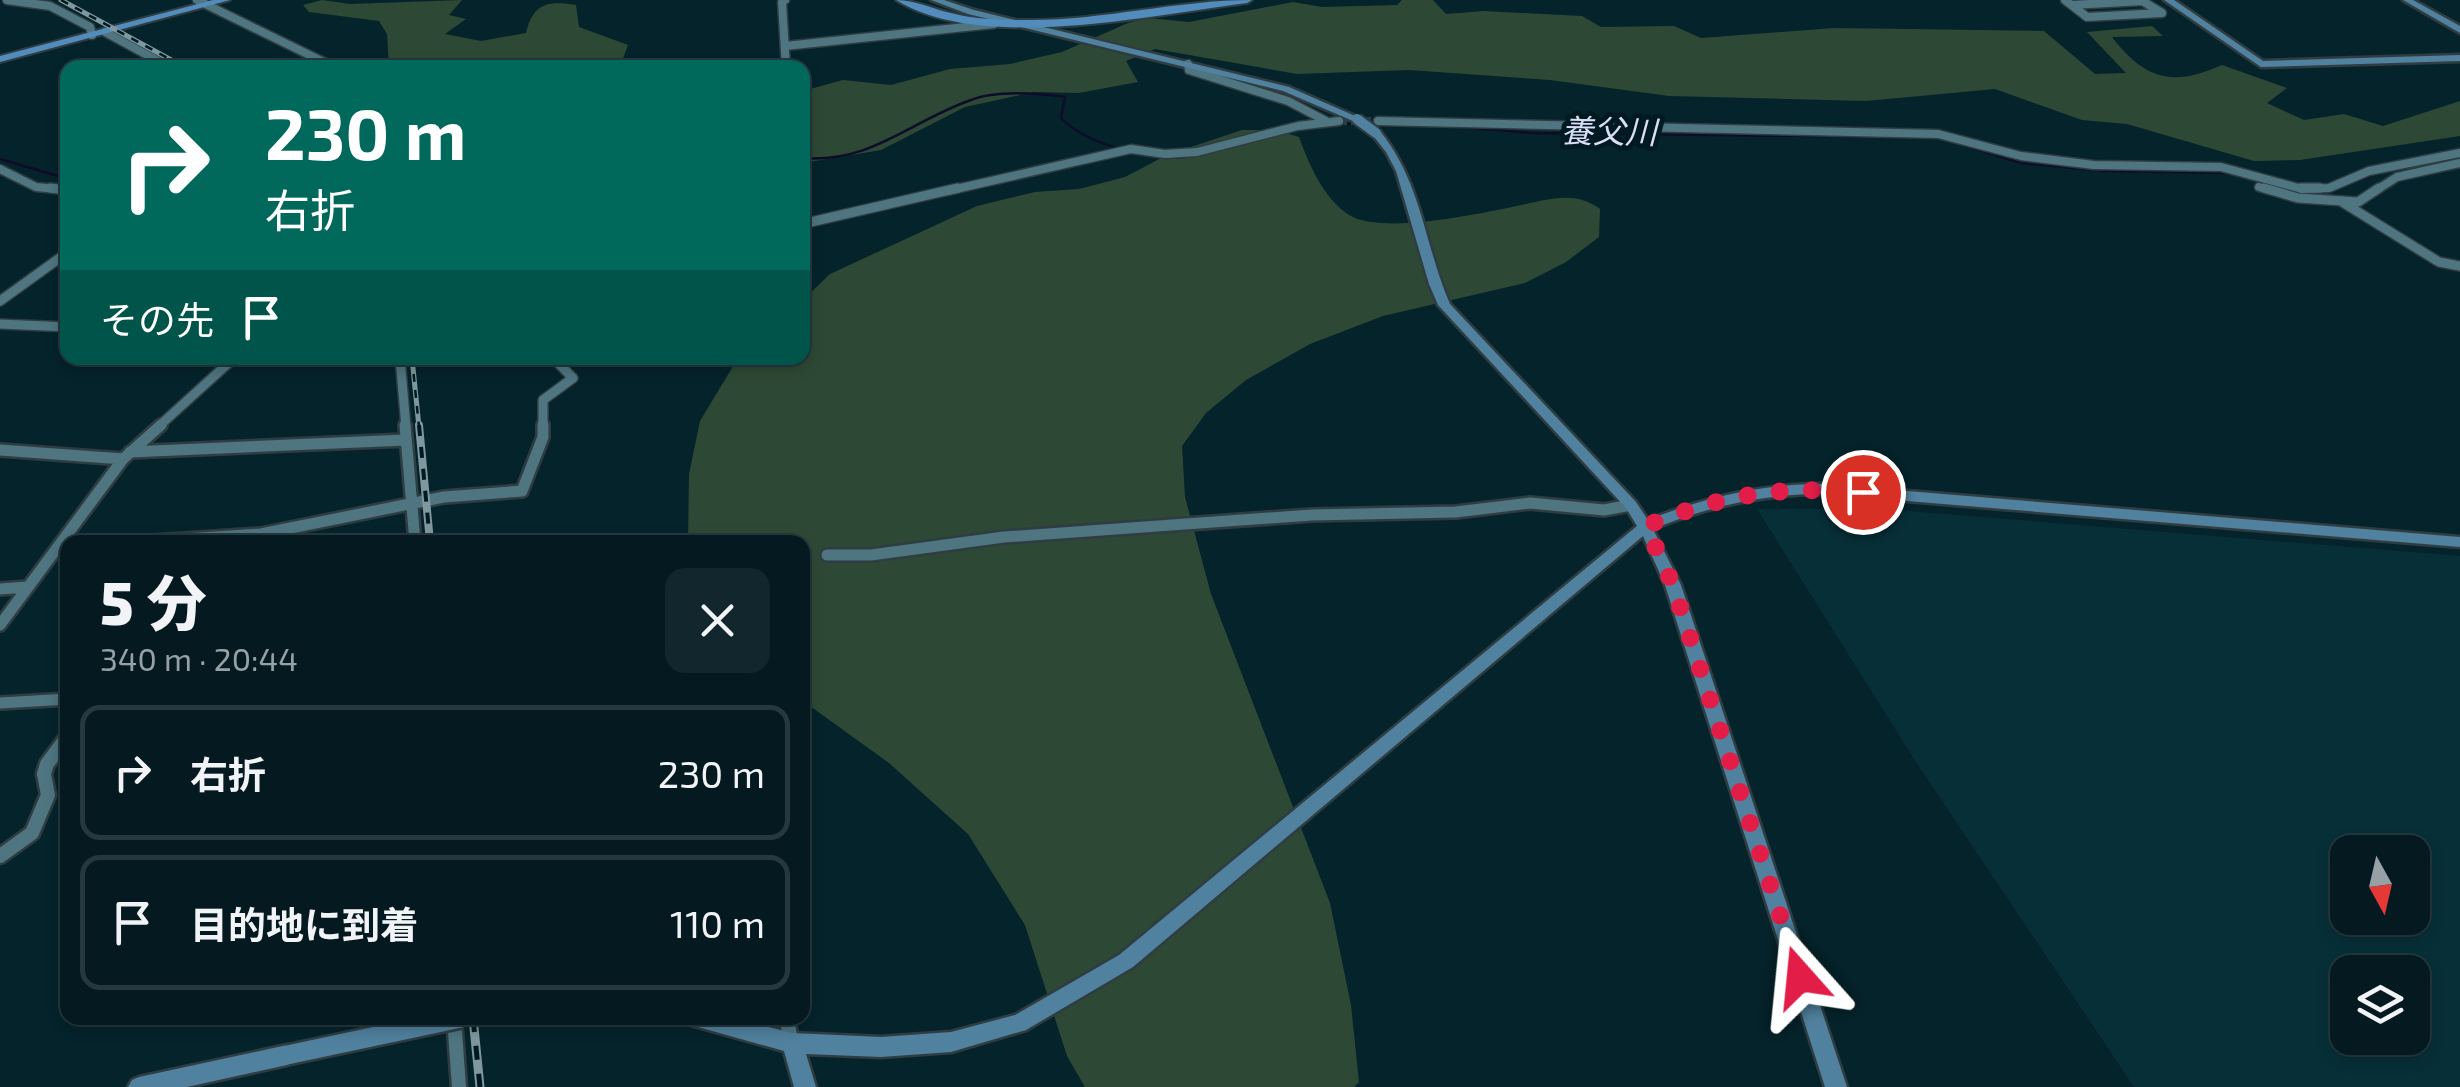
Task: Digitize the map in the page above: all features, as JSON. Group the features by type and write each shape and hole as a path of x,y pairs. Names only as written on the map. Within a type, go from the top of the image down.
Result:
{"main road":[{"path":"0,58 202,2 225,0"},
{"path":"901,0 967,20 1014,21 1112,18 1247,0"}],"street":[{"path":"7,0 50,6 154,60"},
{"path":"785,0 782,2 786,60"},
{"path":"935,0 1310,96 1376,133 1400,166 1427,267 1444,305 1460,327 1631,505 1646,526 1673,585 1836,1087"},
{"path":"2142,0 2162,14 2088,17 2068,2 2142,0"},
{"path":"2168,0 2261,64 2460,58"},
{"path":"2408,0 2460,30"},
{"path":"202,2 320,60"},
{"path":"785,46 1014,21"},
{"path":"1193,65 1189,70 1288,101 1326,121"},
{"path":"810,222 1130,149 1191,153 1340,121"},
{"path":"1378,122 1938,134 2021,156 2094,164 2221,167 2298,198 2342,202 2362,201 2398,178 2460,162"},
{"path":"2264,183 2288,188 2329,188 2369,171 2460,153"},
{"path":"0,169 36,187 60,189"},
{"path":"2342,202 2439,262 2460,266"},
{"path":"0,301 60,258"},
{"path":"0,324 60,327"},
{"path":"73,535 126,456 226,365"},
{"path":"401,365 414,535"},
{"path":"216,535 294,528 321,519 444,497 522,490 543,437 543,400 573,378 558,365"},
{"path":"0,450 126,456 406,440"},
{"path":"724,1025 792,1043 882,1047 951,1042 1020,1023 1126,961 1646,526 1717,499 1797,488 2460,542"},
{"path":"827,555 872,554 1004,537 1312,514 1456,512 1530,503 1604,510 1631,505"},
{"path":"294,528 294,535"},
{"path":"0,625 26,588 60,552"},
{"path":"0,589 26,588"},
{"path":"0,703 60,699"},
{"path":"0,856 32,832 48,795 46,764 60,746"},
{"path":"139,1087 426,1025"},
{"path":"458,1025 459,1087"},
{"path":"788,1025 805,1087"}],"shaded area":[{"path":"1757,509 1883,509 2460,556 2460,1087 2134,1087 1914,759"}],"green space":[{"path":"322,0 350,4 462,0 449,15 466,19 445,34 481,41 526,33 532,16 548,4 576,5 579,27 628,45 623,60 389,60 387,34 379,21 309,12 303,5"},
{"path":"1402,0 1433,0 1446,14 1483,11 1582,16 1601,27 1674,26 1701,38 1835,28 2044,31 2095,74 2126,73 2087,32 2152,26 2163,36 2112,37 2148,71 2189,76 2222,65 2287,88 2267,103 2304,120 2344,114 2383,126 2460,101 2460,136 2300,160 2254,161 2127,124 2082,120 1995,89 1866,101 1669,96 1550,80 1409,70 1297,74 1155,49 1126,61 1138,82 1079,93 1034,92 965,107 881,150 810,162 810,89 843,80 891,85 950,69 1010,64 1062,52 1148,18 1189,22 1293,2 1322,7 1397,5"},
{"path":"1242,130 1276,130 1299,137 1324,190 1349,215 1365,221 1410,223 1565,198 1583,200 1600,209 1599,237 1566,262 1525,283 1383,316 1310,344 1246,380 1206,413 1182,446 1185,497 1211,594 1330,903 1351,1005 1359,1082 1354,1087 1085,1087 1067,1056 1025,925 968,834 889,763 810,706 810,535 688,535 689,474 700,421 734,365 810,365 810,293 830,274 977,206 1125,177 1167,155"}],"waterway":[{"name":"養父川","path":"810,158 870,148 971,100 1017,93 1065,97 1061,118 1105,144 1161,157 1193,156"},
{"name":"養父川","path":"1338,124 1359,124"},
{"name":"養父川","path":"1453,126 1531,133 1908,137"},
{"name":"養父川","path":"1957,143 2021,163 2106,171 2229,173"},
{"name":"養父川","path":"0,159 60,177"},
{"name":"養父川","path":"2330,191 2377,173"}],"tunnel":[{"path":"1339,121 1378,121"}],"railway":[{"path":"61,0 171,60"},
{"path":"413,365 419,427"},
{"path":"419,425 429,535"},
{"path":"474,1025 480,1087"}],"route":[{"path":"1800,977 1673,585 1646,526 1687,509 1742,494 1797,488 1863,492"}]}
